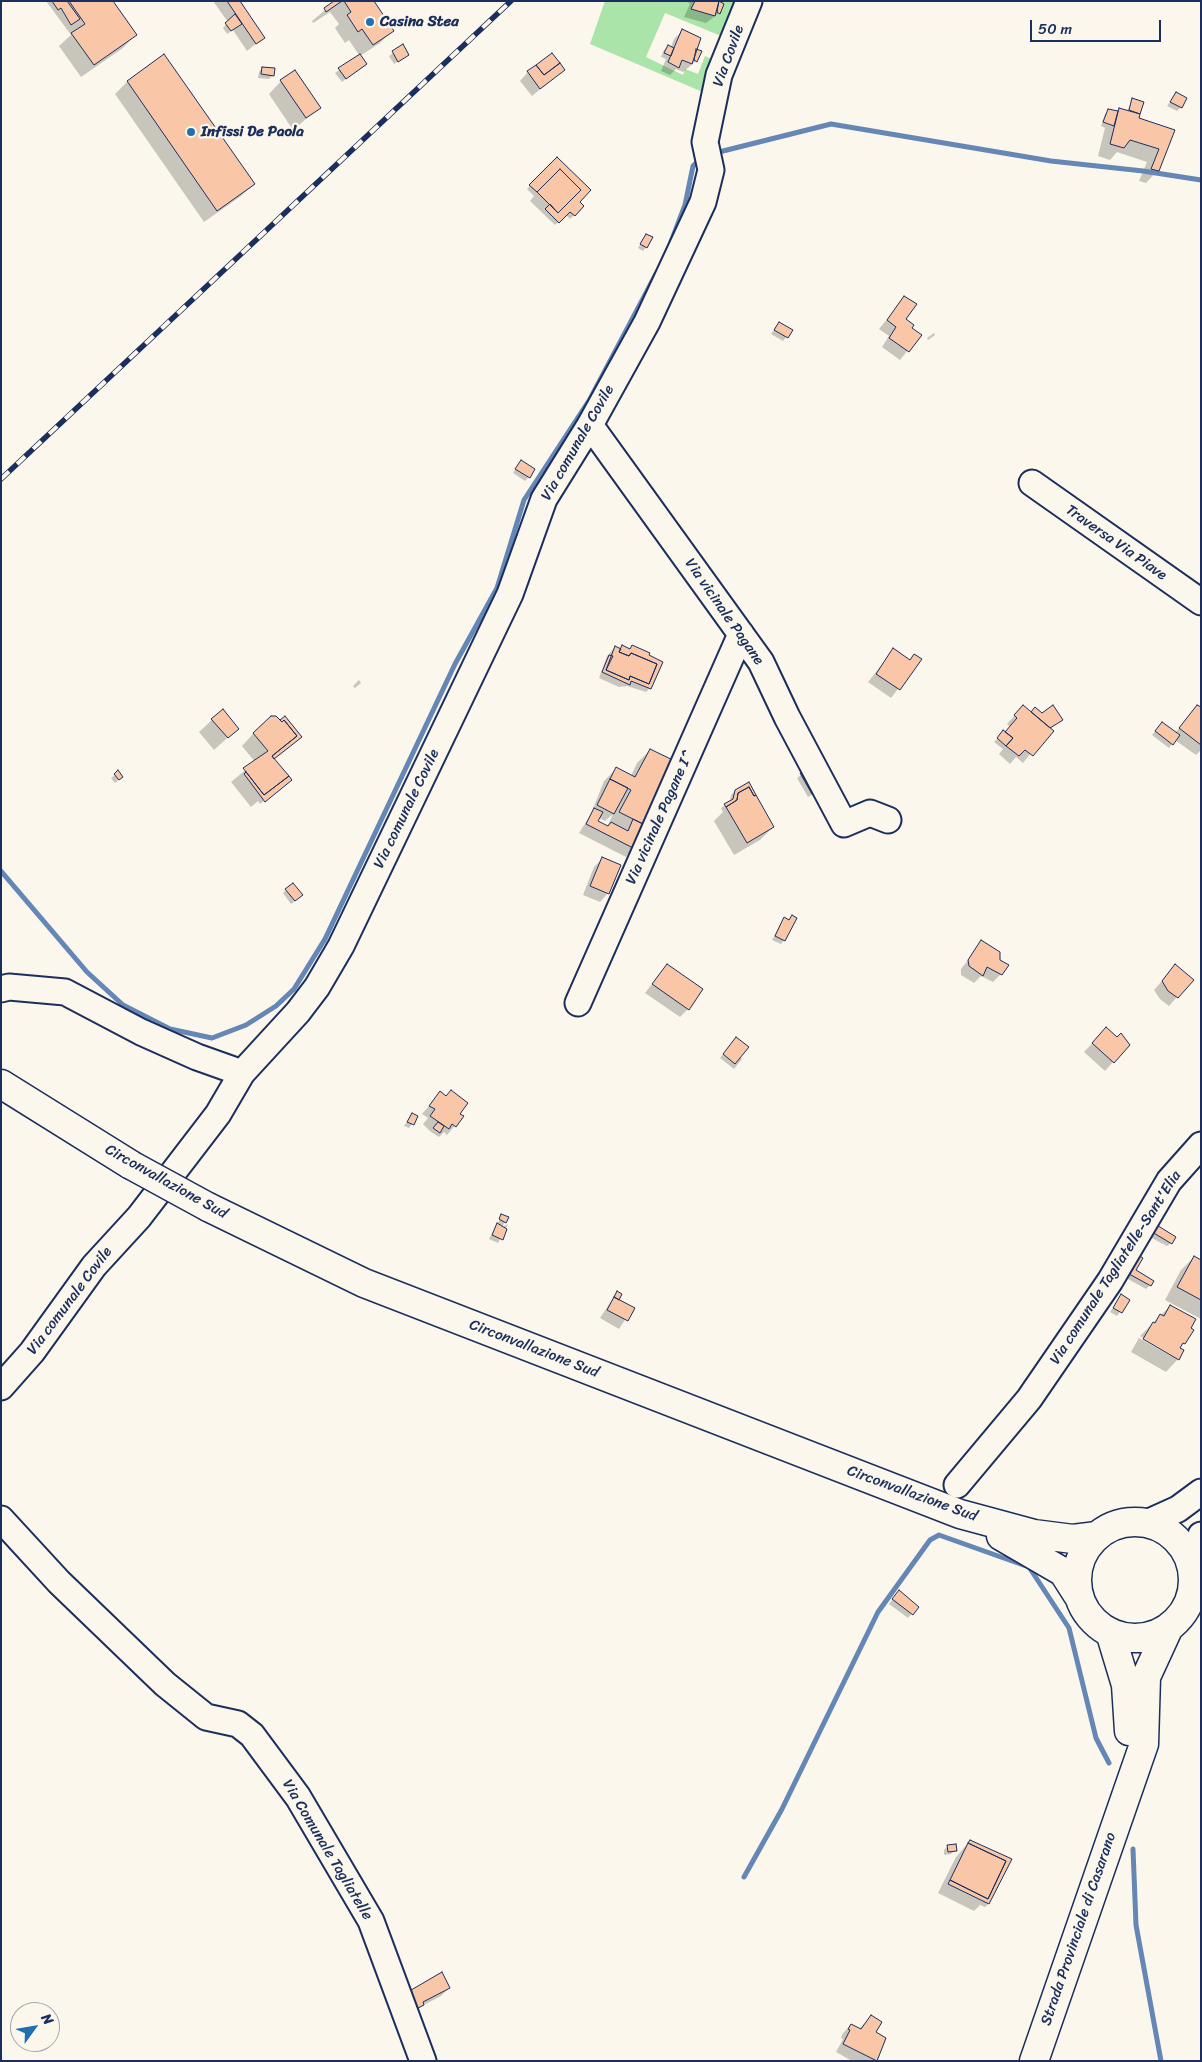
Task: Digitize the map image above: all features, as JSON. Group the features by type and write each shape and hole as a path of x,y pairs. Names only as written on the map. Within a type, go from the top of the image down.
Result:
{"main road":[{"name":"Circonvallazione Sud","path":"1,1084 131,1166 208,1207 364,1283 960,1514 1034,1534 1073,1540 1097,1536"},
{"path":"960,1514 1033,1552 1063,1572 1079,1597"},
{"name":"Circonvallazione Sud","path":"1129,1522 1147,1523 1164,1530 1179,1542 1189,1558 1192,1577 1191,1594 1184,1610 1169,1627 1155,1634 1140,1638 1125,1637 1110,1632 1097,1624 1086,1612 1079,1597 1076,1581 1079,1564 1086,1548 1097,1536 1112,1526 1129,1522"},
{"name":"Strada Provinciale di Casarano","path":"1034,2061 1144,1744 1146,1677 1169,1627"},
{"name":"Strada Provinciale di Casarano","path":"1110,1632 1126,1684 1129,1737 1125,1798"}],"street":[{"name":"Via Covile","path":"711,170 705,142 719,76 749,1"},
{"name":"Via comunale Covile","path":"1,1387 32,1352 94,1266 139,1217 218,1114 242,1073 298,1012 317,987 341,946 510,594 544,499 590,425 659,296 703,202 711,170"},
{"name":"Via vicinale Pagane","path":"590,425 761,662 787,717 844,824 870,813 888,820"},
{"name":"Traversa Via Piave","path":"1032,483 1201,602"},
{"name":"Via vicinale Pagane I^","path":"578,1002 741,634"},
{"path":"1,989 9,987 65,992 173,1046 242,1073"},
{"name":"Via comunale Tagliatelle-Sant'Elia","path":"957,1485 1029,1399 1110,1281 1170,1181 1201,1145"},
{"path":"1147,1523 1178,1509 1201,1492"},
{"name":"Via Comunale Tagliatelle","path":"1,1518 59,1582 165,1684 206,1717 238,1724 252,1736 298,1797 370,1921 423,2061"},
{"path":"1192,1577 1201,1535"}],"green space":[{"path":"605,1 740,1 726,38 665,13 646,57 683,75 685,69 698,74 705,56 716,61 705,93 590,44"}],"building":[{"path":"52,1 67,1 80,19 71,25 61,8 58,10"},
{"path":"69,1 113,1 137,35 94,65 71,33 85,24"},
{"path":"227,1 240,1 265,38 256,44"},
{"name":"Casina Stea","path":"334,1 342,1 326,12 324,8"},
{"name":"Casina Stea","path":"344,1 374,1 394,31 373,45 362,29 358,32 347,15 351,12"},
{"path":"695,1 719,1 715,16 691,9"},
{"path":"719,1 724,4 720,14 717,12"},
{"path":"235,14 242,24 231,31 225,23"},
{"path":"682,29 701,38 692,64 682,60 679,68 668,62"},
{"path":"403,44 409,55 398,62 392,51"},
{"path":"668,45 674,48 671,56 664,53"},
{"path":"696,49 702,51 697,62 694,60"},
{"path":"552,53 560,63 544,75 536,65"},
{"name":"Infissi De Paola","path":"164,54 255,184 217,211 127,81"},
{"path":"360,54 367,64 346,79 338,68"},
{"path":"560,63 565,70 540,89 527,71 536,65 544,75"},
{"path":"262,67 275,68 274,76 261,74"},
{"path":"295,70 321,108 306,118 280,80"},
{"path":"1176,92 1187,98 1182,108 1170,102"},
{"path":"1132,98 1144,102 1140,114 1129,110"},
{"path":"1119,108 1140,114 1139,118 1175,130 1159,171 1151,169 1159,149 1130,140 1124,148 1110,144"},
{"path":"1108,109 1118,111 1114,126 1103,122"},
{"path":"557,157 591,190 580,202 584,206 575,216 570,212 559,223 545,209 550,204 558,213 581,190 560,169 537,192 529,185"},
{"path":"560,169 581,190 558,213 537,192"},
{"path":"646,234 653,237 647,248 640,244"},
{"path":"904,296 917,304 906,319 914,325 912,328 922,335 909,352 889,338 896,327 887,320"},
{"path":"779,322 793,330 788,338 774,330"},
{"path":"521,460 535,469 530,478 515,469"},
{"path":"622,645 630,649 632,645 650,653 649,655 663,662 651,689 631,681 630,685 602,672 609,655 613,656 606,670 629,680 630,676 649,684 657,664 631,653 629,656 619,652"},
{"path":"615,646 621,649 619,652 629,656 631,653 657,664 649,684 630,676 629,680 606,670"},
{"path":"893,648 910,660 914,654 922,659 900,690 876,674"},
{"path":"1023,705 1054,731 1033,756 1025,750 1019,756 1006,746 1013,738 1005,732 1017,718 1014,715"},
{"path":"1053,705 1063,720 1050,728 1031,712 1035,707 1042,713"},
{"path":"1197,705 1201,707 1201,745 1179,728"},
{"path":"223,709 239,729 228,738 211,719"},
{"path":"271,716 276,716 282,722 284,720 297,736 272,756 289,776 264,795 243,768 268,751 253,733"},
{"path":"285,716 302,737 274,759 272,756 297,736 284,720 282,722 280,720"},
{"path":"1162,722 1180,735 1173,745 1155,731"},
{"path":"1003,730 1013,738 1006,746 997,738"},
{"path":"650,749 679,763 647,826 619,812 631,790 610,779 616,767 635,777"},
{"path":"809,768 821,789 812,794 800,773"},
{"path":"118,770 123,777 119,780 114,774"},
{"path":"246,772 264,795 289,776 292,780 265,802 244,774"},
{"path":"610,779 628,788 614,814 597,805"},
{"path":"749,782 756,795 754,796 749,787 738,793 737,800 726,807 724,804 733,799 735,790"},
{"path":"749,787 754,796 756,795 774,827 747,843 726,807 737,800 738,793"},
{"path":"594,808 603,812 598,821 608,826 611,822 628,831 633,819 647,826 635,849 586,824"},
{"path":"602,857 621,865 609,894 590,886"},
{"path":"293,883 303,895 295,901 285,889"},
{"path":"792,915 797,918 785,941 775,936 784,917 789,920"},
{"path":"981,940 1000,952 1000,960 1009,965 1002,975 987,967 983,976 969,966 968,960"},
{"path":"667,964 703,989 689,1010 652,984"},
{"path":"1175,964 1194,980 1178,998 1168,991 1162,981"},
{"path":"1106,1027 1117,1037 1121,1033 1130,1045 1114,1063 1092,1043"},
{"path":"736,1037 749,1047 735,1064 723,1054"},
{"path":"451,1090 468,1103 460,1114 464,1116 456,1127 452,1124 449,1129 430,1116 435,1109 429,1106 440,1091 446,1096"},
{"path":"412,1113 418,1116 414,1125 407,1122"},
{"path":"438,1122 444,1126 440,1133 433,1128"},
{"path":"501,1214 509,1217 506,1223 499,1219"},
{"path":"1147,1219 1176,1237 1172,1244 1152,1232 1138,1255 1143,1258 1136,1270 1154,1281 1151,1286 1120,1269"},
{"path":"497,1223 507,1229 503,1240 492,1235"},
{"path":"1194,1256 1201,1260 1201,1300 1177,1287"},
{"path":"617,1291 622,1294 619,1300 614,1297"},
{"path":"1121,1294 1130,1300 1122,1313 1113,1308"},
{"path":"614,1297 635,1308 628,1321 607,1310"},
{"path":"1170,1305 1196,1319 1191,1328 1194,1330 1180,1348 1184,1350 1179,1360 1143,1339 1153,1322 1155,1323 1160,1314 1164,1316"},
{"path":"899,1590 919,1607 913,1615 892,1599"},
{"path":"970,1840 1012,1859 989,1904 948,1884 950,1880 988,1899 1006,1861 968,1843"},
{"path":"968,1843 1006,1861 988,1899 950,1880"},
{"path":"956,1844 957,1851 948,1852 947,1845"},
{"path":"442,1972 450,1988 423,2002 424,2005 414,2010 406,1993"},
{"path":"871,2015 882,2022 876,2032 886,2038 877,2061 843,2044 851,2024 861,2029"}],"waterway":[{"path":"715,153 831,124 1051,161 1143,171 1201,180"},
{"path":"671,242 685,205 693,166 700,159"},
{"path":"1,871 87,972 123,1005 170,1029 212,1038 246,1025 276,1006 294,989 325,939 455,664 497,588 524,500 590,399 656,274"},
{"path":"744,1877 782,1809 878,1612 930,1540 939,1535 1029,1567 1069,1628 1096,1738 1109,1763"},
{"path":"1133,1849 1136,1925 1161,2061"}],"railway":[{"path":"1,479 511,1"}],"place":[{"name":"Casina Stea","path":"370,22"},
{"name":"Infissi De Paola","path":"191,132"}]}
